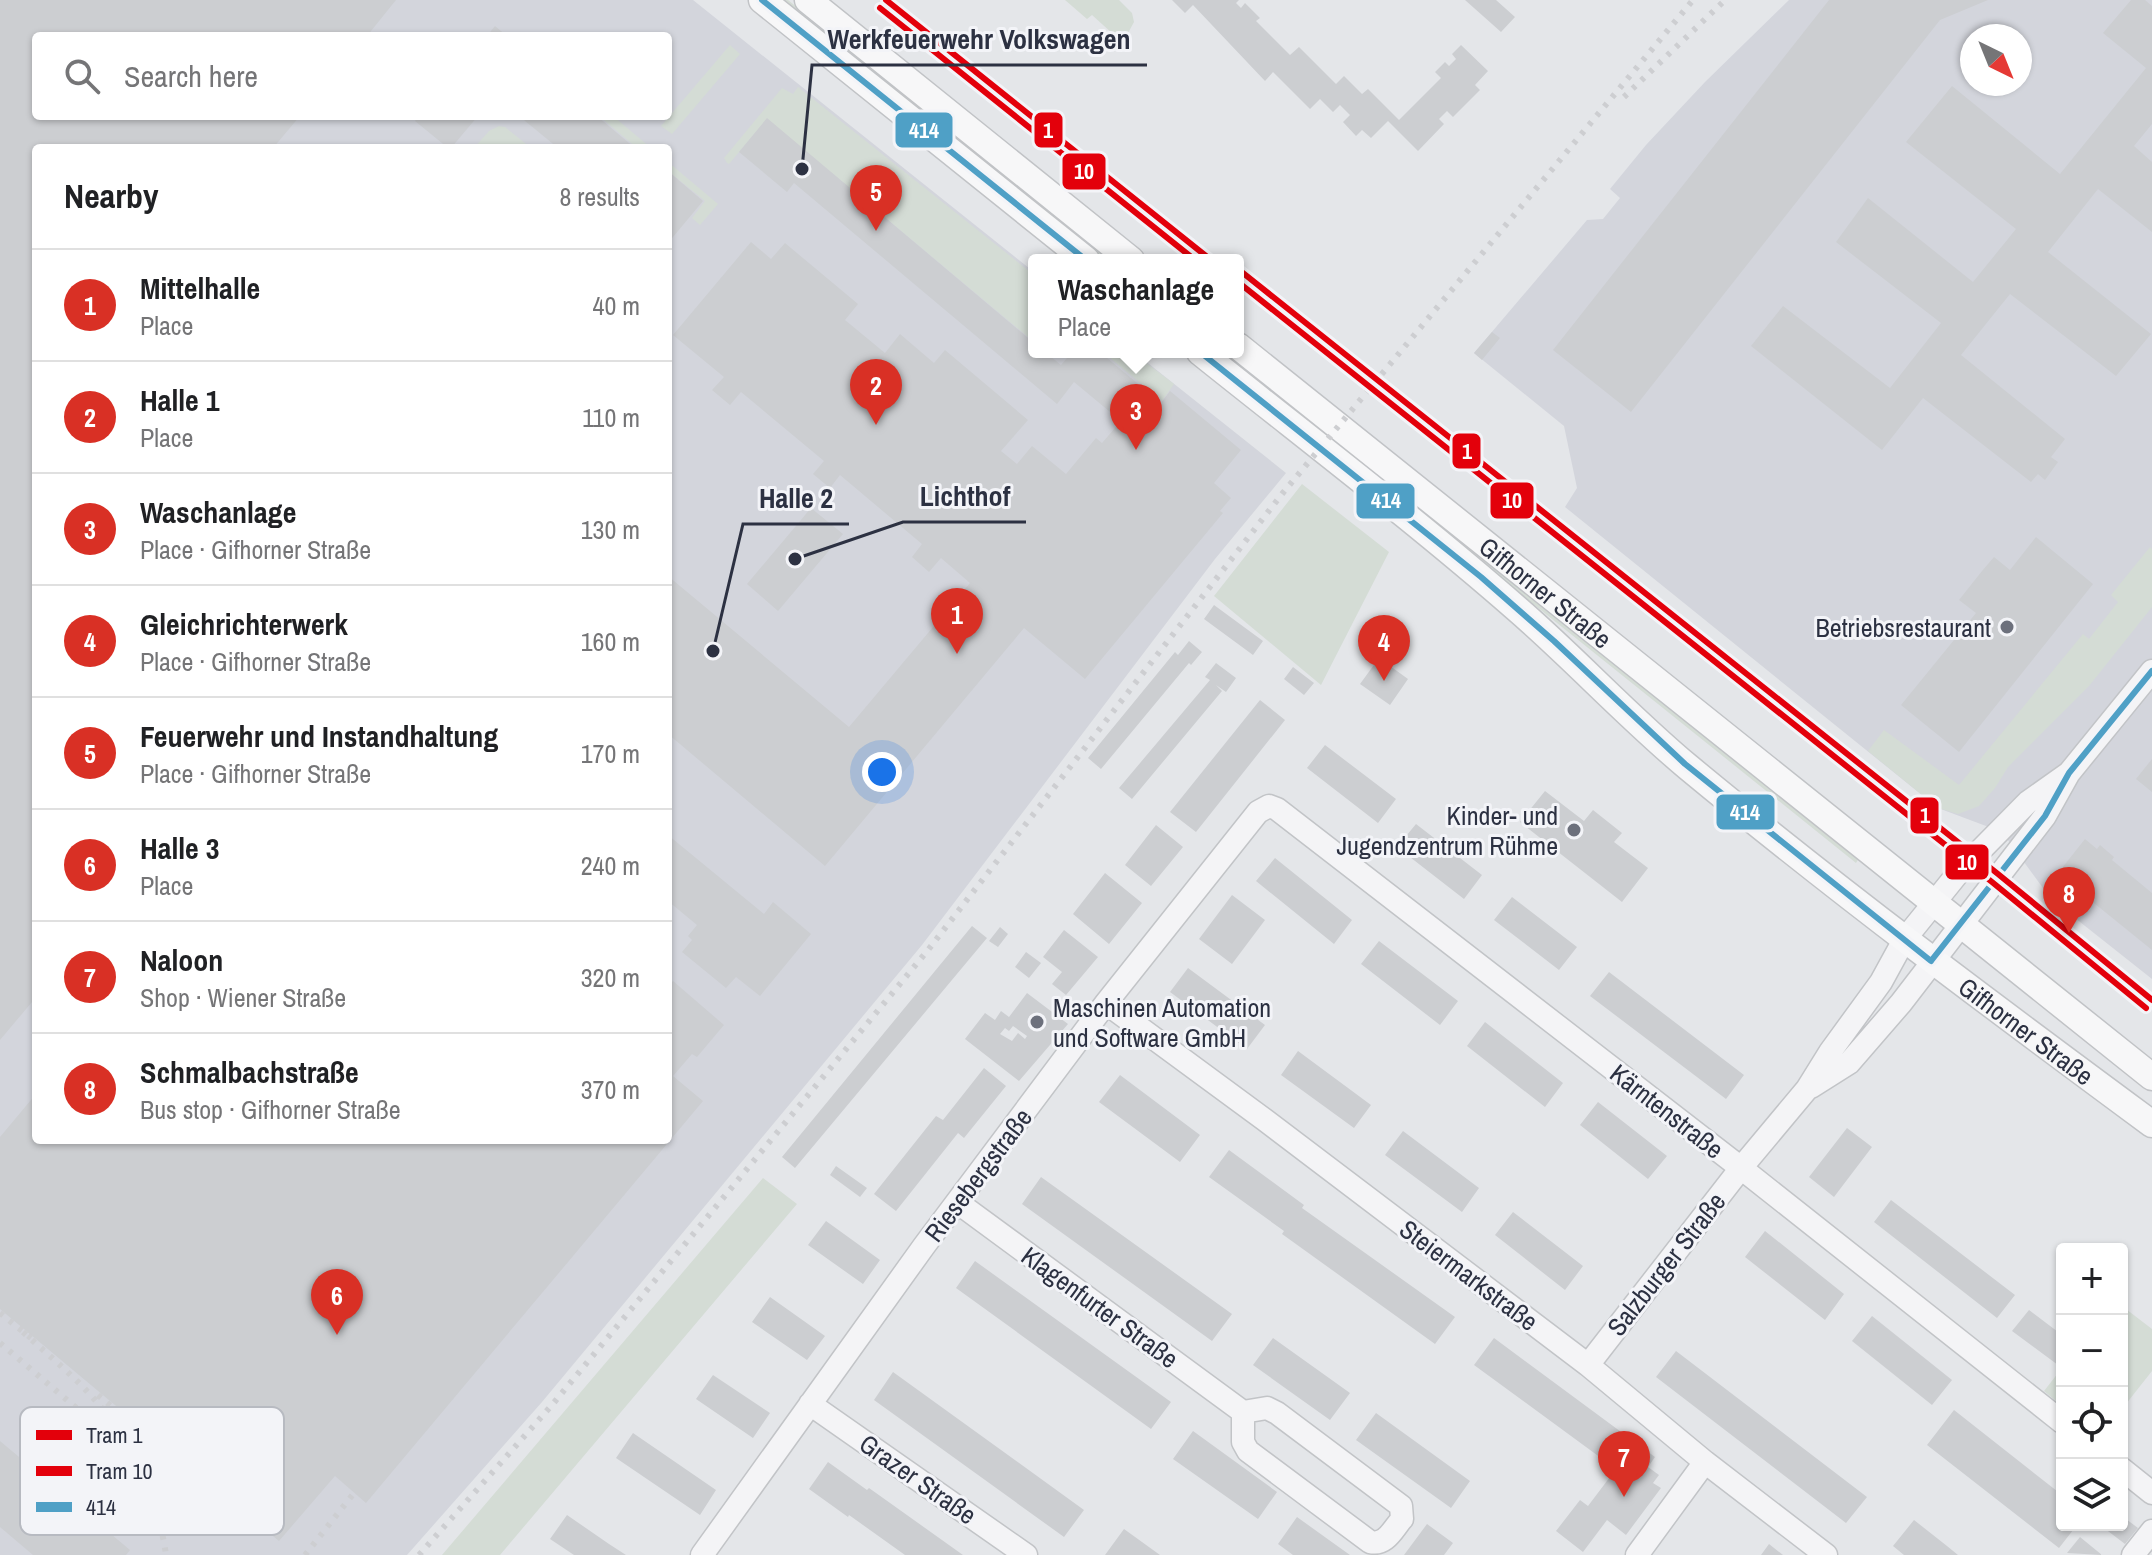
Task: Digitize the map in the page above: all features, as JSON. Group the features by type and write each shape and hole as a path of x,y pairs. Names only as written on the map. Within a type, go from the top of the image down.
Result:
{"main road":[{"path":"762,0 1079,254"},
{"path":"808,0 1124,254"},
{"name":"Gifhorner Straße","path":"1244,351 2152,1077"},
{"name":"Gifhorner Straße","path":"1207,358 1481,577 1685,764 1931,961 2152,1124"}],"street":[{"path":"2069,773 2152,671"},
{"name":"Salzburger Straße","path":"1588,1365 1741,1168 1807,1089 1881,982 1904,940 1959,872 2028,802 2069,773"},
{"name":"Salzburger Straße","path":"1807,1089 1849,1063 1911,991 2045,816 2069,773"},
{"name":"Riesebergstraße","path":"702,1555 957,1202 1106,1003 1258,812 1269,806"},
{"name":"Kärntenstraße","path":"1269,806 1741,1168 2056,1417"},
{"name":"Steiermarkstraße","path":"1106,1003 1588,1365 1705,1462 1826,1555"},
{"name":"Klagenfurter Straße","path":"957,1202 1243,1412"},
{"name":"Grazer Straße","path":"810,1404 1026,1555"},
{"path":"1267,1408 1277,1413 1401,1506 1402,1519 1384,1541 1370,1542 1248,1451 1243,1442 1243,1412 1267,1408"},
{"path":"1637,1555 1705,1462"},
{"path":"2128,1474 2152,1493"},
{"path":"2133,1555 2152,1531"}],"shaded area":[{"path":"0,0 693,0 1028,267 1028,358 1142,358 1286,473 1215,559 922,945 542,1402 407,1555 0,1555"},
{"path":"776,0 788,0 1104,254 1094,254"},
{"path":"1065,0 1119,0 1132,13 1134,22 1128,33 1113,34 1092,15 1087,19"},
{"path":"1789,0 2152,0 2152,979 2051,899 2002,832 1938,808 1565,507 1577,488 1564,426 1474,353 1587,220 1603,219 1620,198 1610,189 1646,145"},
{"path":"730,45 740,54 672,134 661,126 666,120 672,120 672,113"},
{"path":"798,87 1028,270 1028,337 767,119 727,163 724,158 782,88 793,94"},
{"path":"604,120 618,120 646,144 632,144"},
{"path":"499,126 505,127 526,144 478,144 489,131"},
{"path":"672,165 718,204 700,225 692,218 705,201 672,174"},
{"path":"1110,358 1140,358 1174,384 1162,401"},
{"path":"1225,358 1233,358 1322,429 1324,434"},
{"path":"1337,440 1859,858 1856,863 1333,443"},
{"path":"1302,484 1389,552 1321,685 1214,596"},
{"path":"2150,547 2152,607 2089,686 2008,767 1979,806 1958,814 1938,808 1868,751 1884,730 1959,785 2083,634 2089,639 2118,602 2111,595"},
{"path":"763,1178 797,1204 500,1555 442,1555"},
{"path":"2128,1311 2152,1329 2152,1371 2128,1401"},
{"path":"2056,1376 2056,1401 2044,1391"}],"building":[{"path":"0,0 396,0 370,32 32,32 32,120 297,120 276,144 32,144 32,1002 0,1040"},
{"path":"1172,0 1239,0 1236,3 1241,8 1245,3 1260,18 1256,21 1290,55 1299,47 1336,84 1344,76 1362,94 1368,89 1399,120 1441,78 1435,72 1445,62 1449,66 1456,59 1452,54 1461,45 1488,71 1475,85 1480,90 1453,117 1447,111 1439,119 1444,124 1418,151 1388,121 1371,138 1362,130 1356,136 1343,122 1350,115 1340,105 1333,112 1320,99 1310,109 1273,72 1265,81 1193,5 1185,13"},
{"path":"1465,0 1496,0 1515,17 1501,32"},
{"path":"1829,0 1988,0 1940,20 1631,412 1553,350"},
{"path":"2131,0 2145,0 2152,6 2152,124 2134,146 2152,162 2152,232 2098,189 2048,252 2151,334 2116,376 2010,294 1961,355 2065,439 2051,457 2058,462 2045,480 2038,474 2031,482 1923,398 1882,450 1751,346 1783,306 1890,388 1941,323 1836,242 1868,198 1973,282 2016,229 1906,142 1952,86 1960,96 1964,96 2060,174 2146,68 2103,33"},
{"path":"767,118 1028,338 1028,358 1052,358 1061,365 1067,358 1107,358 1161,403 1170,391 1241,450 1214,483 1231,498 1220,511 1223,513 1085,679 1024,628 825,866 672,737 672,579 849,727 970,583 941,558 929,572 912,557 922,544 840,475 830,488 813,474 824,461 741,392 730,405 712,390 724,377 673,335 751,242 771,259 785,243 858,304 845,320 885,353 900,334 934,363 945,350 1028,420 1001,451 1017,464 1032,446 1066,474 1096,438 1102,443 1121,421 1074,382 1057,404 794,183 787,192 739,152"},
{"path":"475,120 454,144 443,144 415,121"},
{"path":"524,120 602,120 630,144 553,144"},
{"path":"672,174 703,201 672,238"},
{"path":"1492,332 1500,338 1482,360 1474,353"},
{"path":"811,508 843,534 778,611 747,584"},
{"path":"2036,537 2093,584 1959,752 1901,705 1976,613 1959,600 1982,571 1994,557 2010,570"},
{"path":"1214,605 1263,641 1253,655 1204,619"},
{"path":"1189,641 1202,652 1191,665 1189,663 1101,769 1088,758 1175,652 1178,655"},
{"path":"1379,658 1408,679 1390,705 1360,684"},
{"path":"1216,663 1236,678 1226,692 1216,685 1222,691 1132,799 1119,788 1210,680 1205,677"},
{"path":"1293,667 1314,683 1304,695 1284,679"},
{"path":"1260,700 1285,720 1196,832 1170,812"},
{"path":"1325,745 1396,799 1378,823 1307,768"},
{"path":"2152,759 2152,792 2136,779"},
{"path":"1545,791 1584,821 1593,810 1622,833 1614,842 1648,868 1622,902 1520,822"},
{"path":"1416,824 1482,875 1464,899 1397,847"},
{"path":"1156,825 1183,847 1151,886 1125,865"},
{"path":"672,838 764,914 773,902 811,934 760,996 736,977 726,988 682,952 692,940 688,936 697,925 672,904"},
{"path":"2085,839 2097,849 2100,845 2114,857 2112,860 2152,893 2152,950 2084,895 2081,898 2058,873"},
{"path":"1275,858 1352,920 1334,944 1256,881"},
{"path":"1105,873 1142,903 1109,944 1073,914"},
{"path":"1232,895 1265,920 1232,964 1199,939"},
{"path":"1512,897 1577,947 1559,970 1494,920"},
{"path":"972,926 987,938 795,1168 782,1157"},
{"path":"1000,927 1008,934 998,947 989,941"},
{"path":"1064,930 1098,957 1066,995 1052,984 1062,972 1043,957"},
{"path":"1379,941 1458,1001 1440,1025 1361,964"},
{"path":"1026,952 1041,963 1029,978 1015,967"},
{"path":"1188,968 1265,1025 1247,1049 1170,992"},
{"path":"1609,972 1744,1075 1726,1099 1590,996"},
{"path":"672,982 724,1025 697,1057 692,1054 673,1076 703,1101 672,1138"},
{"path":"1027,993 1068,1024 1019,1081 965,1039 985,1013 995,1020 1001,1011 1009,1017","holes":["1013,1026 1027,1036 1025,1039 1018,1033 1012,1041 1000,1034 1005,1028 1009,1031"]},
{"path":"1485,1022 1563,1083 1545,1107 1467,1046"},
{"path":"1298,1051 1371,1105 1354,1128 1281,1075"},
{"path":"984,1068 1006,1086 964,1138 958,1133 896,1211 874,1194 936,1116 943,1120"},
{"path":"1120,1075 1200,1135 1180,1162 1099,1102"},
{"path":"32,1099 32,1144 667,1144 366,1503 335,1476 279,1541 272,1535 284,1535 284,1407 117,1407 0,1309 0,1137"},
{"path":"1598,1102 1667,1156 1648,1179 1580,1125"},
{"path":"1847,1128 1872,1147 1834,1197 1809,1177"},
{"path":"1403,1131 1479,1188 1462,1212 1385,1155"},
{"path":"1229,1150 1304,1205 1302,1208 1455,1317 1435,1344 1282,1234 1284,1231 1209,1177"},
{"path":"836,1166 867,1188 860,1197 830,1175"},
{"path":"1041,1177 1232,1314 1212,1341 1022,1204"},
{"path":"1891,1200 2015,1295 1997,1318 1874,1222"},
{"path":"1513,1212 1583,1266 1565,1290 1495,1235"},
{"path":"826,1221 880,1260 863,1284 808,1245"},
{"path":"1765,1231 1844,1294 1825,1320 1745,1257"},
{"path":"975,1261 1171,1402 1151,1429 956,1288"},
{"path":"770,1297 825,1336 807,1360 752,1322"},
{"path":"2029,1310 2056,1330 2056,1364 2012,1331"},
{"path":"1872,1316 1952,1380 1932,1405 1852,1341"},
{"path":"1273,1338 1350,1393 1330,1420 1253,1365"},
{"path":"1494,1338 1655,1457 1648,1467 1659,1475 1653,1483 1661,1488 1626,1535 1607,1520 1583,1552 1556,1531 1580,1500 1588,1506 1616,1469 1474,1365"},
{"path":"1676,1351 1867,1497 1846,1523 1656,1377"},
{"path":"893,1372 1084,1510 1064,1537 874,1400"},
{"path":"713,1375 770,1413 753,1438 696,1399"},
{"path":"1954,1410 2056,1490 2056,1531 2072,1531 2059,1548 1927,1445"},
{"path":"1376,1413 1470,1481 1451,1508 1356,1440"},
{"path":"1193,1431 1277,1492 1258,1519 1173,1459"},
{"path":"633,1433 716,1490 700,1515 616,1458"},
{"path":"0,1441 20,1458 20,1535 112,1535 130,1550 126,1555 33,1555 0,1527"},
{"path":"828,1462 963,1555 905,1555 848,1517 809,1489"},
{"path":"567,1515 626,1555 574,1555 550,1539"},
{"path":"1297,1517 1350,1555 1293,1555 1278,1544"},
{"path":"1914,1520 1958,1555 1904,1555 1893,1546"},
{"path":"2128,1520 2138,1528 2125,1544 2108,1531 2128,1531"},
{"path":"1427,1524 1453,1543 1444,1555 1404,1555"},
{"path":"1124,1529 1160,1555 1105,1555"},
{"path":"2080,1537 2102,1555 2067,1553"},
{"path":"1769,1544 1783,1555 1761,1555"}],"railway":[{"path":"419,1555 552,1405 928,950 1282,494 1693,0"},
{"path":"1624,97 1725,0"},
{"path":"0,1313 31,1338"},
{"path":"23,1332 101,1407"},
{"path":"0,1343 75,1407"},
{"path":"98,1395 112,1407"},
{"path":"305,1555 354,1493"},
{"path":"163,1535 166,1555"}],"tram line":[{"name":"1","path":"886,0 1204,254"},
{"name":"10","path":"880,8 1188,254"},
{"name":"1","path":"1244,274 2152,1000"},
{"name":"10","path":"1244,287 2146,1008"}],"transit line":[{"name":"414","path":"762,0 1079,254"},
{"name":"414","path":"1207,358 1481,577 1685,764 1931,961"},
{"name":"414","path":"1931,961 2045,816 2069,773 2152,671"}],"place":[{"name":"Werkfeuerwehr Volkswagen","path":"802,169"},
{"name":"Feuerwehr und Instandhaltung","path":"876,231"},
{"name":"Halle 1","path":"876,425"},
{"name":"Waschanlage","path":"1136,450"},
{"name":"Lichthof","path":"795,559"},
{"name":"Betriebsrestaurant","path":"2007,627"},
{"name":"Halle 2","path":"713,651"},
{"name":"Mittelhalle","path":"957,654"},
{"name":"Gleichrichterwerk","path":"1384,681"},
{"name":"Kinder- und Jugendzentrum Rühme","path":"1574,830"},
{"name":"Schmalbachstraße","path":"2069,933"},
{"name":"Maschinen Automation und Software GmbH","path":"1037,1022"},
{"name":"Halle 3","path":"337,1335"},
{"name":"Naloon","path":"1624,1497"}]}
